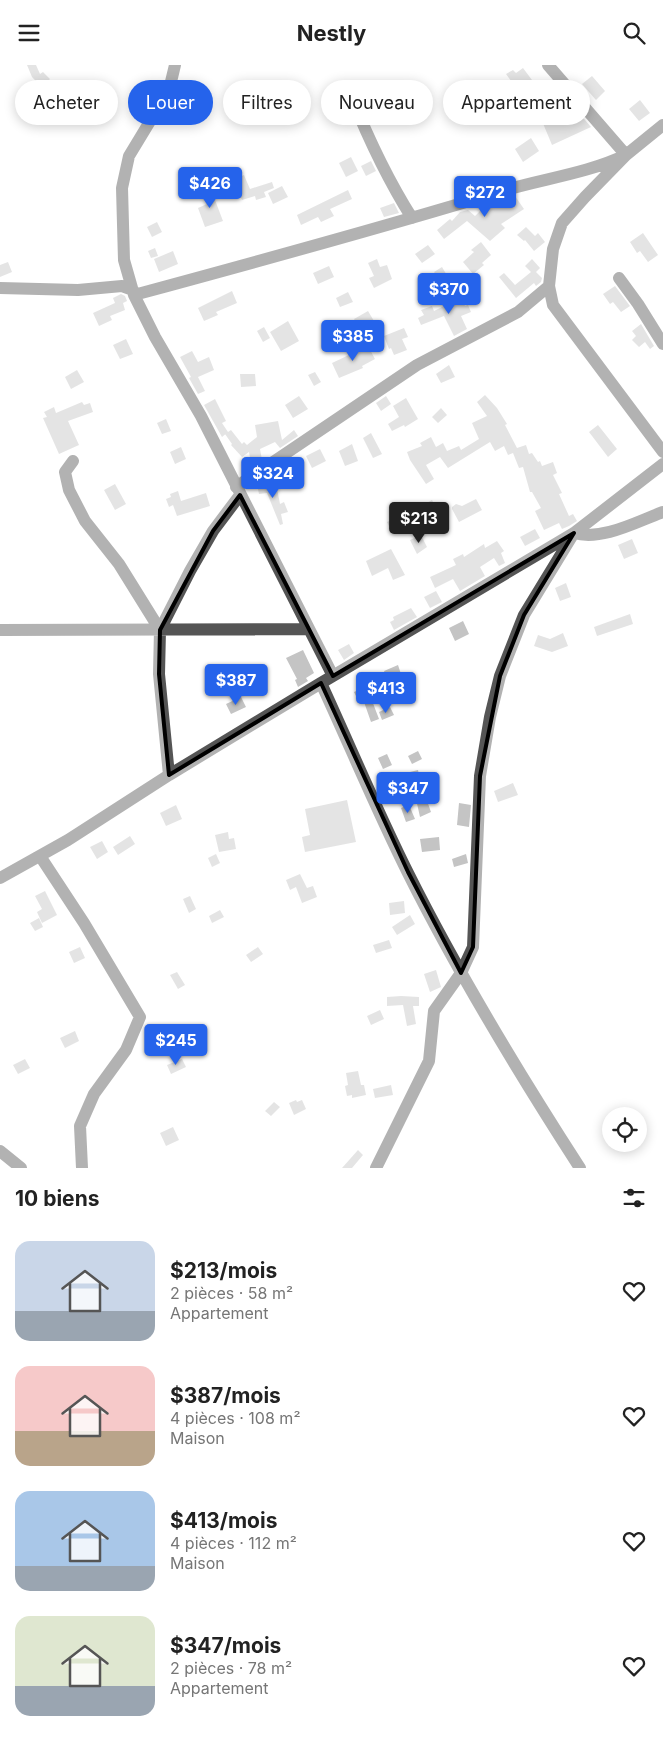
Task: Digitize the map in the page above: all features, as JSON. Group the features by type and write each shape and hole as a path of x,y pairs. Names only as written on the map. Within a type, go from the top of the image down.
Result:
{"street":[{"path":"175,65 169,90 129,156 122,188 124,260 133,293 155,337 201,416 333,676"},
{"path":"548,65 626,155"},
{"path":"363,125 372,147 412,219"},
{"path":"663,125 626,155 562,223 553,249 549,286 552,305 663,452"},
{"path":"0,288 78,290 122,286 133,293 412,219 509,189 608,164 626,155"},
{"path":"619,278 663,344"},
{"path":"169,775 159,673 160,630 190,571 238,491 418,365 518,312 549,286"},
{"path":"73,461 65,473 69,490 85,521 119,563 160,630"},
{"path":"0,878 68,840 169,775 574,533 663,464"},
{"path":"574,533 585,536 601,534 663,512"},
{"path":"376,1168 430,1061 434,1011 461,973 473,947 480,777 490,717 500,676 524,615 574,533"},
{"path":"0,630 309,629"},
{"path":"322,683 408,872 461,973 538,1103 580,1168"},
{"path":"40,856 84,923 140,1017 126,1050 94,1093 80,1126 82,1168"},
{"path":"0,1151 21,1168"}],"highlighted area":[{"path":"240,495 333,676 574,533 524,615 500,676 480,776 473,947 461,973 408,872 321,683 169,775 159,674 160,630 213,531"}],"building":[{"path":"27,65 36,65 40,74 43,72 50,79 35,80"},
{"path":"523,68 532,80 510,80 506,74 513,70 516,73"},
{"path":"592,76 605,91 596,100 590,93 590,80 587,80"},
{"path":"640,100 650,113 639,121 629,109"},
{"path":"544,125 589,125 591,127 552,145"},
{"path":"531,138 539,151 523,162 515,149"},
{"path":"351,157 358,171 346,177 339,163"},
{"path":"371,161 376,171 366,176 361,166"},
{"path":"244,175 250,189 272,182 274,188 264,192 266,197 256,200 255,196 242,200 233,180"},
{"path":"282,186 288,197 273,204 268,193"},
{"path":"210,187 223,221 205,227 198,208 207,204 201,191"},
{"path":"348,190 352,199 330,209 334,216 321,222 318,217 301,225 297,215"},
{"path":"515,196 524,209 501,224 505,228 490,241 467,221 444,239 437,230 450,219 452,221 460,212 468,210 475,216 485,206 486,208 493,202"},
{"path":"394,203 399,213 384,217 380,208"},
{"path":"157,222 162,232 152,237 147,227"},
{"path":"526,227 535,236 538,233 545,242 534,251 525,240 517,235"},
{"path":"643,233 658,255 648,262 640,251 637,253 630,242"},
{"path":"481,242 491,255 482,263 484,265 473,274 463,262 474,252 471,250"},
{"path":"428,245 435,254 422,263 415,254"},
{"path":"155,248 158,256 151,258 148,251"},
{"path":"173,251 178,264 159,272 154,259"},
{"path":"377,259 380,267 387,265 392,279 374,288 369,278 374,276 368,263"},
{"path":"532,259 540,268 536,272 542,278 541,282 536,286 534,283 516,298 499,277 504,273 515,285 531,272 525,266"},
{"path":"8,262 12,272 0,277 0,265"},
{"path":"329,266 334,277 318,284 313,273"},
{"path":"442,267 451,282 444,286 434,272"},
{"path":"615,286 630,306 621,312 613,302 610,304 603,294"},
{"path":"232,291 237,303 216,312 218,315 204,321 198,308"},
{"path":"348,292 353,302 340,307 336,298"},
{"path":"121,294 125,296 127,301 123,303 125,310 110,316 112,320 99,326 93,313 115,303 113,298"},
{"path":"460,294 465,306 468,305 471,312 461,316 467,329 454,336 444,316 421,325 418,318 424,315 421,310 432,306 434,311 452,302 451,298"},
{"path":"368,311 374,321 370,323 374,332 365,337 354,319"},
{"path":"288,321 299,341 281,351 270,332"},
{"path":"641,324 654,346 650,349 645,342 639,347 632,340 636,336 632,331"},
{"path":"264,327 270,338 263,342 257,331"},
{"path":"404,328 408,337 402,339 407,350 394,355 391,348 389,349 384,336"},
{"path":"126,339 133,354 120,359 113,345"},
{"path":"368,346 375,359 362,366 363,368 339,378 332,363"},
{"path":"192,351 198,362 209,357 214,370 198,377 205,391 198,394 180,357"},
{"path":"449,365 455,377 441,383 436,374"},
{"path":"77,370 84,382 71,389 65,377"},
{"path":"315,372 321,382 314,386 308,375"},
{"path":"240,374 255,374 256,386 241,387"},
{"path":"485,395 497,408 507,424 505,425 517,448 526,445 529,454 532,453 542,466 553,462 557,473 553,475 562,493 559,494 569,516 573,514 577,521 562,529 559,523 544,530 535,511 541,508 532,492 530,492 523,467 519,468 513,453 508,455 504,446 495,451 490,442 448,468 440,457 426,465 434,479 426,484 410,460 407,452 422,446 420,443 431,437 436,447 443,443 447,451 459,446 461,450 479,439 472,423 487,416 477,402"},
{"path":"299,396 308,409 293,418 285,405"},
{"path":"386,396 391,404 381,411 376,403"},
{"path":"406,398 418,419 405,427 404,425 392,431 388,424 399,417 393,406"},
{"path":"215,399 226,421 222,423 228,432 222,437 204,405"},
{"path":"82,402 84,405 90,403 93,412 68,421 79,445 59,454 43,418 47,417 44,412 54,407 56,413"},
{"path":"441,408 447,415 438,423 432,417"},
{"path":"166,419 171,431 162,434 157,423"},
{"path":"278,421 282,440 294,430 298,436 280,448 275,442 260,449 262,460 257,463 251,464 249,452 242,457 231,445 225,434 231,430 242,444 244,442 247,445 257,437 255,425"},
{"path":"598,425 617,449 608,457 589,432"},
{"path":"371,433 382,454 373,458 363,438"},
{"path":"352,444 358,461 345,466 339,451"},
{"path":"181,447 186,459 175,464 170,452"},
{"path":"320,449 326,461 312,468 306,456"},
{"path":"295,457 301,467 297,469 290,460"},
{"path":"268,482 268,484 276,483 280,504 284,502 288,512 281,514 283,524 280,525 267,493 259,494 257,484"},
{"path":"115,484 126,504 115,510 104,490"},
{"path":"178,491 181,501 206,493 210,506 177,516 173,505 169,507 166,499 171,497 170,494"},
{"path":"476,499 482,510 459,522 452,507 456,504 462,506"},
{"path":"432,500 438,512 421,519 416,509"},
{"path":"400,516 405,527 392,532 387,522"},
{"path":"535,529 540,538 525,546 520,537"},
{"path":"421,535 427,547 417,554 410,540"},
{"path":"632,539 638,553 624,559 618,545"},
{"path":"497,541 504,551 501,553 505,563 499,566 494,558 480,567 485,576 460,591 453,579 435,588 430,577 456,565 453,559 463,554 464,557 484,544 485,548"},
{"path":"391,549 405,575 393,580 388,568 372,576 366,561"},
{"path":"566,583 571,597 560,601 555,588"},
{"path":"436,591 442,602 430,608 424,597"},
{"path":"411,608 417,617 394,630 390,622 394,620 393,617"},
{"path":"630,614 633,624 597,636 594,627"},
{"path":"463,621 469,634 455,641 449,628"},
{"path":"563,633 568,646 552,652 534,646 538,635 550,639"},
{"path":"349,644 354,653 344,660 338,650"},
{"path":"303,650 314,673 306,678 308,681 298,687 295,680 297,679 286,658"},
{"path":"398,665 401,674 387,679 384,671"},
{"path":"367,686 373,697 371,698 379,719 371,722 364,702 360,704 354,692"},
{"path":"241,697 246,707 231,714 226,704"},
{"path":"390,707 394,715 382,720 379,712"},
{"path":"418,751 422,759 412,764 408,756"},
{"path":"387,754 392,765 383,769 378,758"},
{"path":"418,770 424,799 426,798 431,812 420,817 410,772"},
{"path":"513,783 518,795 498,802 494,791"},
{"path":"347,800 356,842 305,852 302,837 310,835 305,809"},
{"path":"459,803 471,805 469,827 457,825"},
{"path":"176,805 182,819 166,826 160,813"},
{"path":"409,805 415,819 406,822 401,808"},
{"path":"228,832 229,839 234,838 236,849 219,852 215,835"},
{"path":"130,836 135,844 118,855 113,847"},
{"path":"439,837 440,850 422,852 420,839"},
{"path":"102,841 108,852 97,859 90,847"},
{"path":"216,854 220,863 212,867 208,858"},
{"path":"466,854 468,863 454,867 452,859"},
{"path":"300,874 307,888 313,886 317,897 302,903 296,887 290,890 286,880"},
{"path":"45,891 57,915 42,923 37,912 42,909 35,896"},
{"path":"190,896 196,909 189,913 183,899"},
{"path":"404,901 405,913 390,915 389,903"},
{"path":"220,910 224,917 212,923 209,916"},
{"path":"410,915 415,924 397,935 392,927"},
{"path":"39,918 43,927 35,931 30,923"},
{"path":"389,940 392,948 376,953 373,945"},
{"path":"80,947 85,958 74,963 69,952"},
{"path":"258,947 263,954 251,962 246,955"},
{"path":"436,970 441,987 430,992 424,974"},
{"path":"177,972 185,985 178,989 170,975"},
{"path":"387,997 419,997 419,1006 413,1006 416,1024 407,1026 403,1005 387,1006"},
{"path":"380,1010 384,1019 371,1025 367,1016"},
{"path":"75,1031 79,1041 65,1048 60,1038"},
{"path":"25,1059 30,1068 18,1074 13,1065"},
{"path":"182,1059 186,1067 171,1074 167,1065"},
{"path":"358,1071 361,1085 364,1085 366,1095 352,1098 352,1095 347,1096 345,1086 348,1085 346,1073"},
{"path":"391,1085 393,1095 375,1098 373,1089"},
{"path":"296,1100 297,1102 302,1100 306,1109 294,1115 289,1103"},
{"path":"274,1102 280,1107 271,1116 265,1111"},
{"path":"173,1127 179,1140 166,1146 160,1133"},
{"path":"358,1150 363,1155 352,1168 342,1168"}]}
